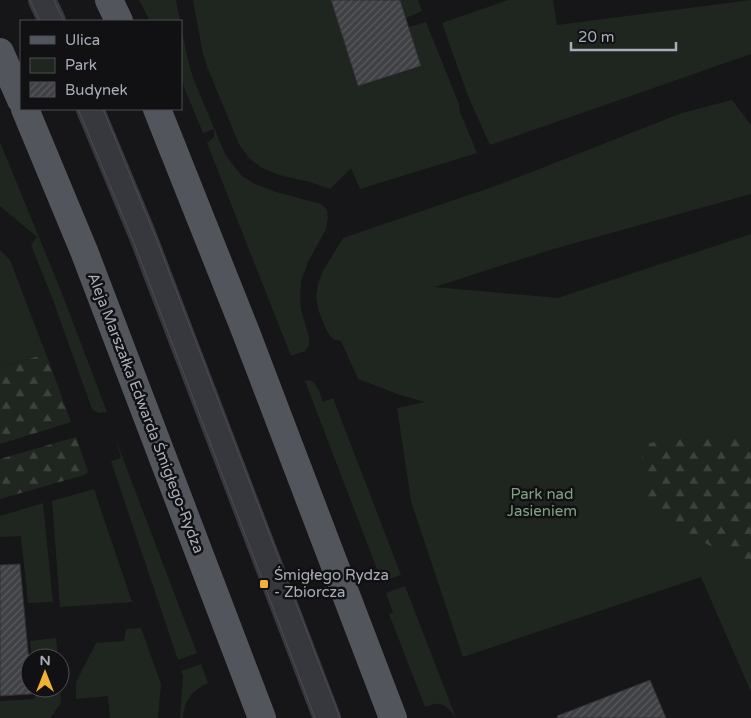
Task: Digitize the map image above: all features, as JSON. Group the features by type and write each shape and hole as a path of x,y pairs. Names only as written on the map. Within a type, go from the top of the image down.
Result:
{"main road":[{"path":"109,0 119,20"},
{"path":"0,52 20,98"},
{"name":"Aleja Marszałka Edwarda Śmigłego-Rydza","path":"25,110 84,251 262,718"},
{"path":"157,110 245,330 392,718"}],"lane":[{"path":"42,0 52,20"},
{"path":"90,110 142,234 327,718"}],"green space":[{"path":"139,0 176,0 180,20 149,20"},
{"path":"193,0 331,0 358,86 421,67 409,27 426,22 477,153 360,189 351,168 330,189 279,175 262,168 249,158 239,144 208,69 203,54"},
{"path":"400,0 418,0 422,11 406,18"},
{"path":"508,0 553,0 557,25 751,0 751,54 490,145 468,96 442,23"},
{"path":"182,32 193,78 225,154 233,165 242,176 255,184 276,192 321,204 327,210 326,229 308,262 301,281 301,310 309,337 309,345 305,351 291,356 207,143 214,137 214,129 203,133 182,82"},
{"name":"Park nad Jasieniem","path":"732,100 751,125 751,194 550,250 435,287 558,298 751,234 751,692 701,577 463,657 411,501 397,408 425,402 358,379 341,341 331,337 319,312 316,298 318,284 323,271 343,238 501,184 682,113"},
{"path":"0,142 61,291 107,412 98,413 92,409 31,245 37,237 0,206"},
{"path":"0,250 10,260 46,354 0,367"},
{"path":"46,354 71,422 0,444 0,367"},
{"path":"310,380 317,387 323,402 333,398 401,575 382,582 305,381"},
{"path":"720,434 751,439 751,560 732,556 659,521 644,486 641,444"},
{"path":"76,437 88,472 84,475 0,499 0,459"},
{"path":"115,438 197,653 178,660 111,461 121,458"},
{"path":"94,489 132,602 60,607 52,501"},
{"path":"43,503 53,602 28,603 21,536 0,537 0,516"},
{"path":"405,586 456,718 443,705 435,704 425,707 389,614 393,613 386,593"},
{"path":"141,628 161,684 158,718 110,718 108,696 76,699 76,682 96,643 124,641 126,629"},
{"path":"56,638 57,648 31,648 30,641"},
{"path":"201,664 208,683 193,693 185,706 183,718 180,718 183,676 181,671"},
{"path":"61,698 61,703 50,718 0,718 0,701"}],"building":[{"path":"331,0 400,0 421,66 358,86"},
{"path":"20,564 28,648 20,648 20,695 0,696 0,565"},
{"path":"650,680 666,718 558,718 557,716"}],"tram line":[{"path":"30,0 40,20"},
{"path":"54,0 64,20"},
{"path":"78,110 134,243 315,718"},
{"path":"103,110 158,243 340,718"}],"place":[{"name":"Śmigłego Rydza - Zbiorcza","path":"264,584"}]}
